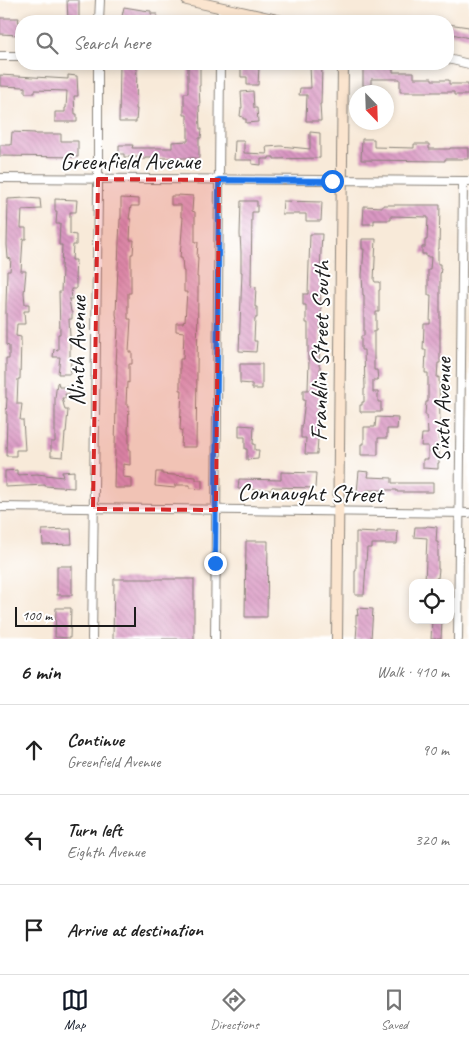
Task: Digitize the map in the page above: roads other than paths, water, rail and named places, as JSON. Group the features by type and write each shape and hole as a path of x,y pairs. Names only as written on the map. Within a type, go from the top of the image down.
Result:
{"street":[{"path":"99,15 100,0"},
{"path":"188,0 254,15"},
{"path":"221,15 222,8"},
{"path":"0,56 15,56"},
{"path":"454,60 469,64"},
{"name":"Ninth Avenue","path":"92,639 98,70"},
{"path":"214,639 220,70"},
{"name":"Franklin Street South","path":"337,639 343,70"},
{"name":"Greenfield Avenue","path":"0,178 466,181"},
{"name":"Sixth Avenue","path":"458,639 466,181"},
{"name":"Connaught Street","path":"0,507 469,514"}]}
